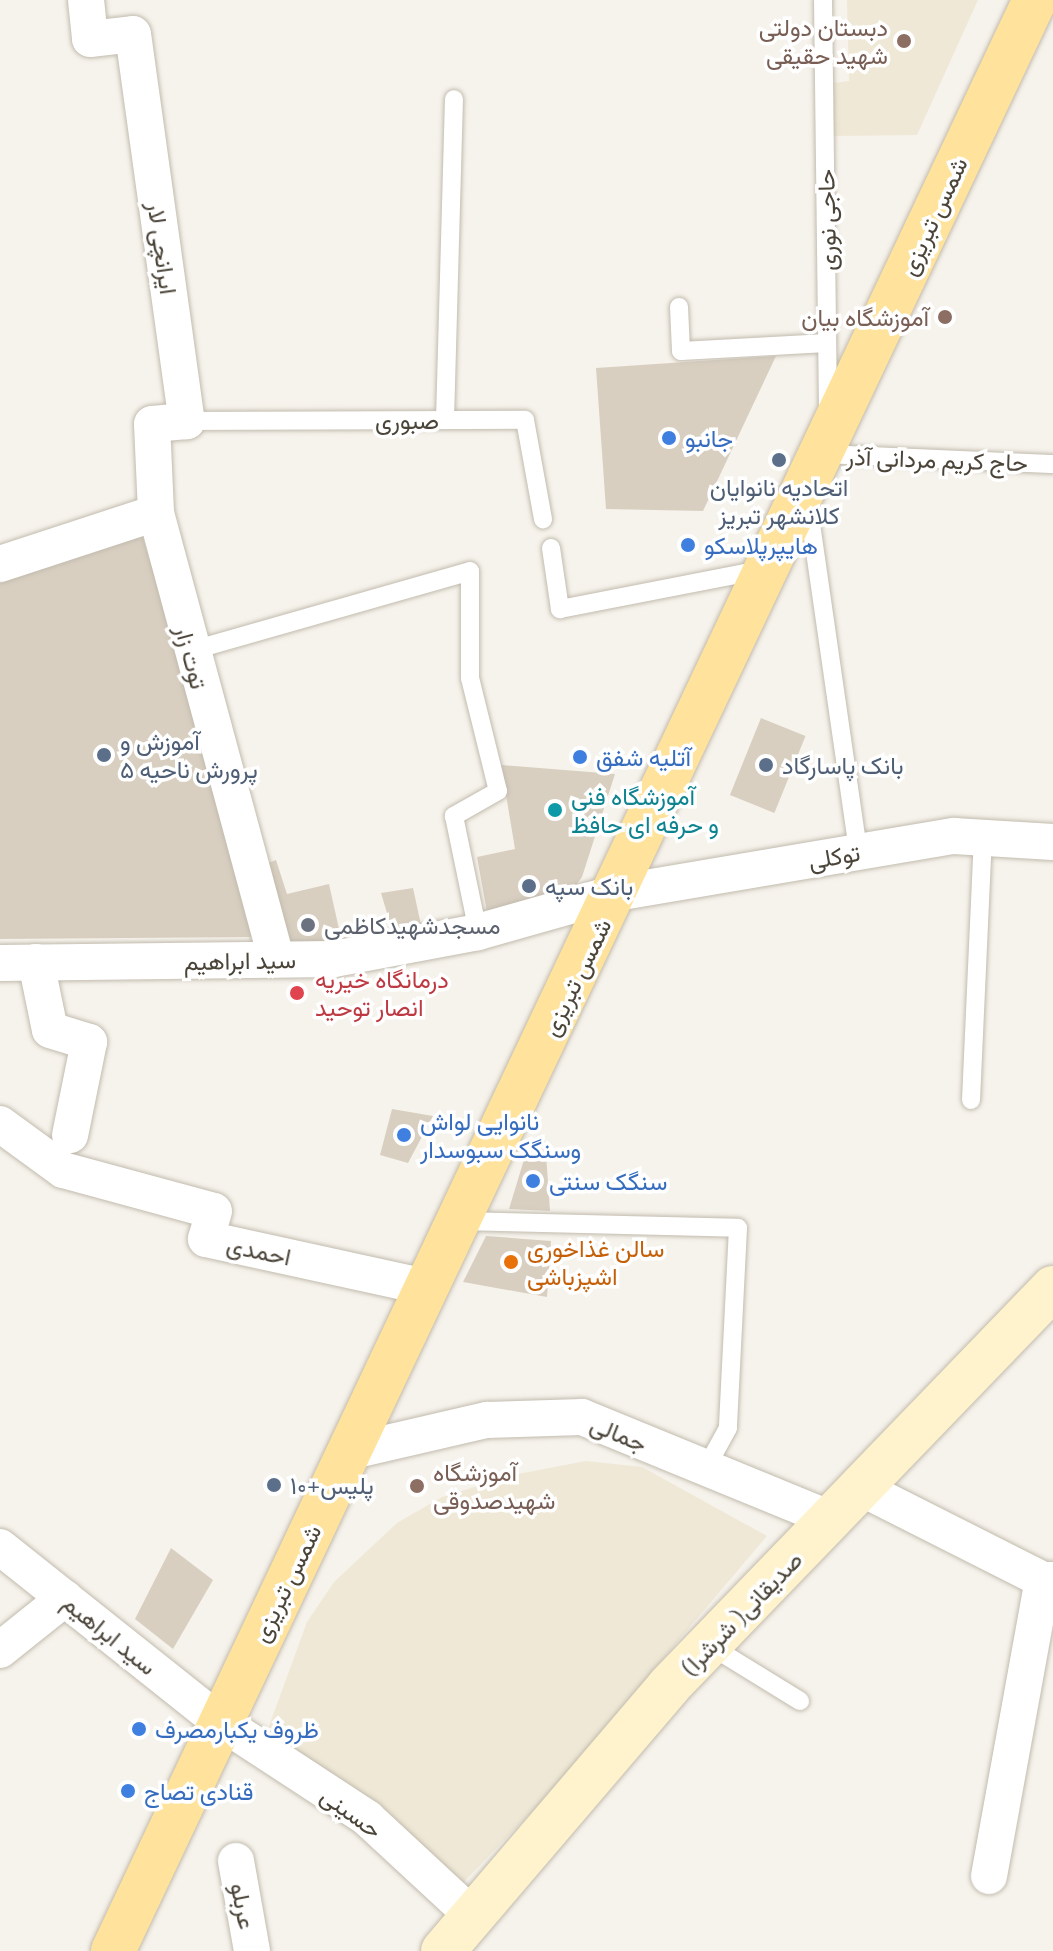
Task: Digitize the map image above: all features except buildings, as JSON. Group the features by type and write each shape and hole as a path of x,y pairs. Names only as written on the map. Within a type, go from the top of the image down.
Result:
{"main road":[{"name":"شمس تبریزی","path":"113,1951 219,1721 616,893 1035,0"}],"street":[{"name":"ایرانچی لار","path":"86,0 90,39 133,34 187,421"},
{"path":"0,564 156,513 152,424 187,421"},
{"name":"توت زار","path":"156,513 190,651 276,959"},
{"name":"توکلی","path":"616,893 954,836 1053,842"},
{"name":"سید ابراهیم","path":"0,963 334,959 478,932 616,893"},
{"path":"36,962 50,1030 89,1042 70,1135"},
{"name":"احمدی","path":"0,1124 63,1170 214,1211 206,1239 427,1287"},
{"name":"(شرشرا )صدیقانی","path":"444,1951 709,1645 1053,1288"},
{"name":"جمالی","path":"348,1452 487,1420 582,1417 831,1519"},
{"path":"861,1488 1048,1580 989,1876"},
{"name":"سید ابراهیم","path":"0,1547 219,1721"},
{"path":"0,1650 65,1598"},
{"name":"حسینی","path":"219,1721 367,1818 473,1916"},
{"name":"عربلو","path":"236,1861 252,1951"}],"lane":[{"name":"حاجی نوری","path":"823,0 827,343 819,461 858,852"},
{"path":"445,420 454,99"},
{"path":"679,307 681,351 827,343"},
{"name":"صبوری","path":"187,421 525,420 543,519"},
{"name":"حاج کریم مردانی آذر","path":"819,461 1053,464"},
{"path":"551,548 560,609 768,569"},
{"path":"190,651 470,571 470,678 498,791 454,816 478,932"},
{"path":"971,1100 983,838"},
{"path":"459,1221 738,1228 728,1428 706,1468"},
{"path":"709,1645 800,1701"}],"shaded area":[{"name":"دبستان دولتی شهید حقیقی","path":"847,0 978,0 917,135 834,136 834,83 849,81"},
{"path":"586,1461 642,1467 767,1536 545,1798 457,1889 265,1737 307,1622 334,1582 397,1523 442,1497 513,1475"}],"place":[{"name":"دبستان دولتی شهید حقیقی","path":"904,41"},
{"name":"آموزشگاه بیان","path":"945,317"},
{"name":"جانبو","path":"669,438"},
{"name":"اتحادیه نانوایان کلانشهر تبریز","path":"779,460"},
{"name":"هایپرپلاسکو","path":"688,545"},
{"name":"آموزش و پرورش ناحیه ۵","path":"104,755"},
{"name":"آتلیه شفق","path":"580,757"},
{"name":"بانک پاسارگاد","path":"766,765"},
{"name":"آموزشگاه فنی و حرفه ای حافظ","path":"555,810"},
{"name":"بانک سپه","path":"529,886"},
{"name":"مسجدشهیدکاظمی","path":"308,925"},
{"name":"درمانگاه خیریه انصار توحید","path":"297,993"},
{"name":"نانوایی لواش وسنگک سبوسدار","path":"404,1135"},
{"name":"سنگک سنتی","path":"533,1181"},
{"name":"سالن غذاخوری اشپزباشی","path":"511,1262"},
{"name":"پلیس+۱۰","path":"274,1485"},
{"name":"آموزشگاه شهیدصدوقی","path":"417,1486"},
{"name":"ظروف یکبارمصرف","path":"139,1729"},
{"name":"قنادی تصاج","path":"128,1791"}]}
